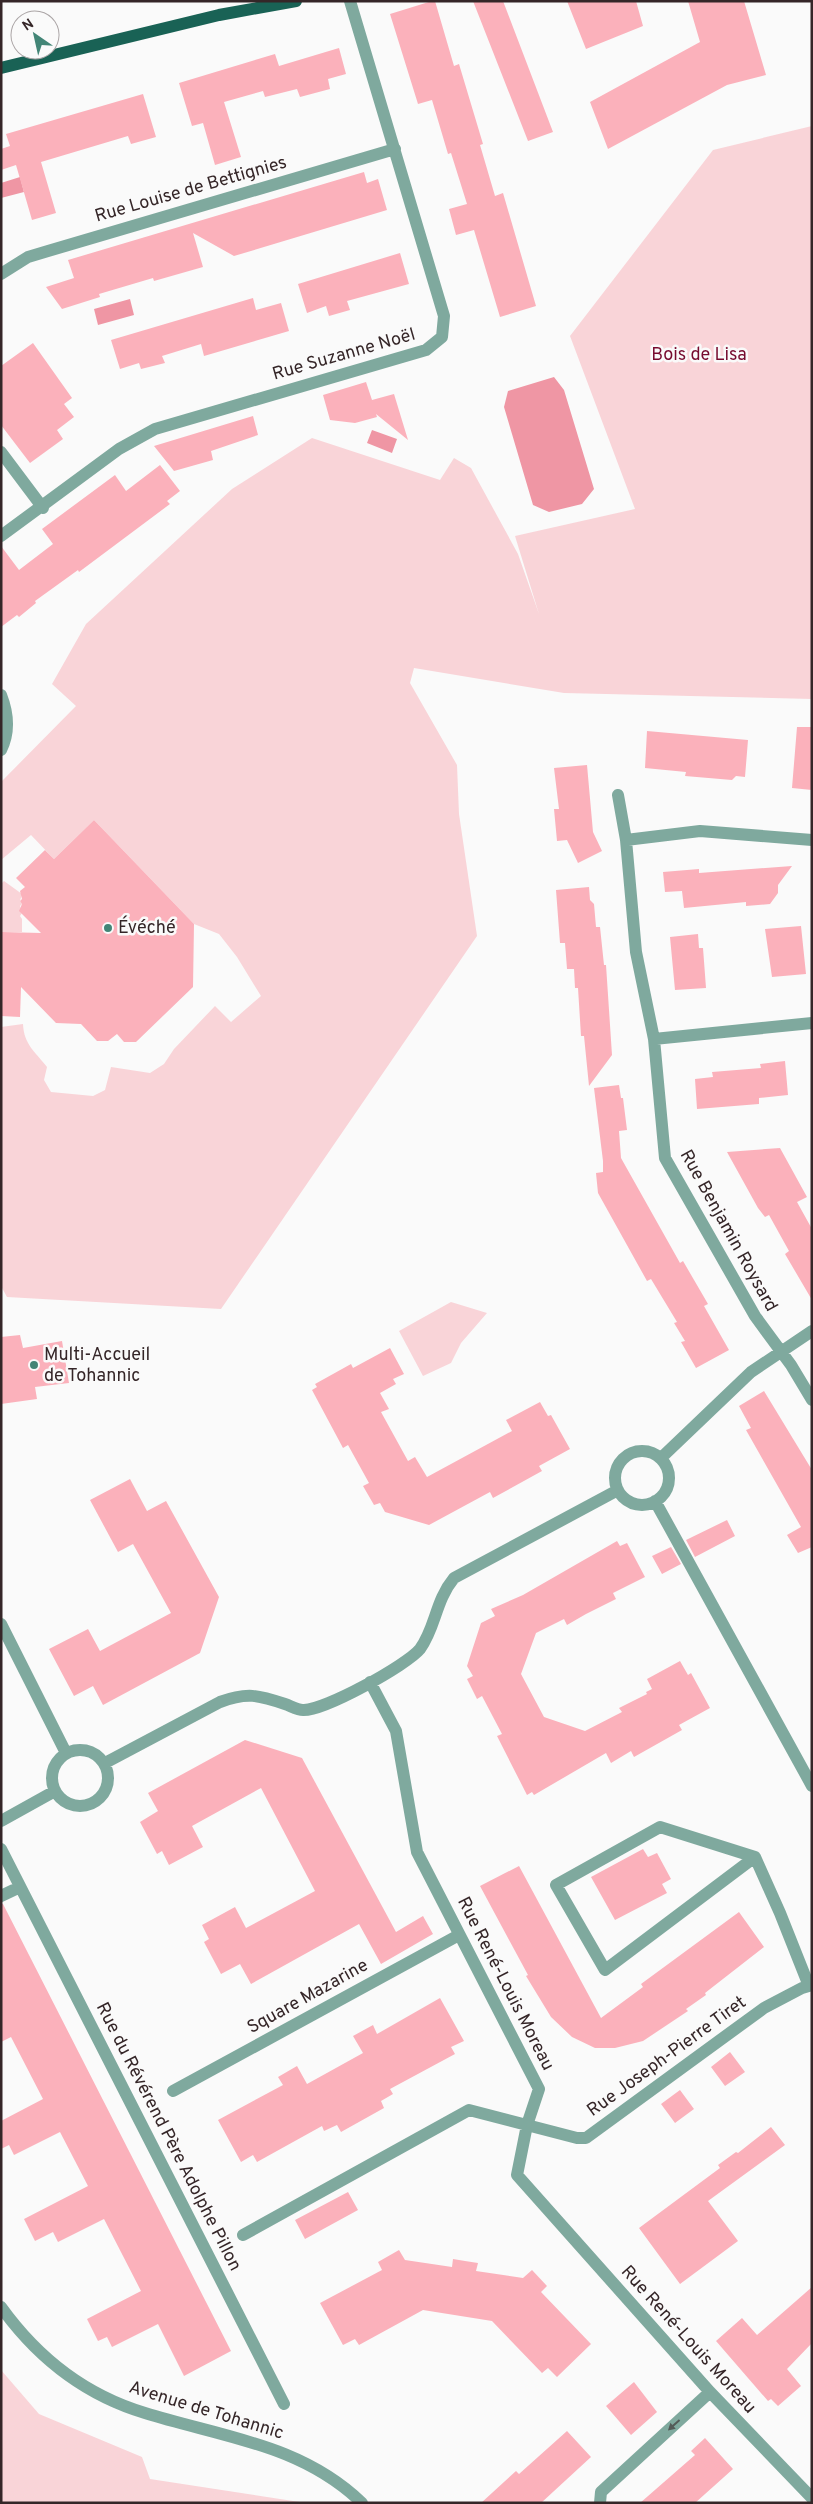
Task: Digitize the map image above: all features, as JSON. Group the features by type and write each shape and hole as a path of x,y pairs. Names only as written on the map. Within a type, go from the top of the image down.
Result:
{"main road":[{"path":"219,15 259,1"},
{"path":"1,68 219,15 296,1"}],"street":[{"name":"Rue Suzanne Noël","path":"1,536 43,508 119,449 155,428 426,350 442,337 444,316 350,1"},
{"name":"Rue Louise de Bettignies","path":"1,274 28,257 48,250 395,149"},
{"path":"1,452 43,508"},
{"path":"1,695 7,719 7,733 1,750"},
{"name":"Rue Benjamin Roysard","path":"618,795 626,840 636,952 654,1039 665,1158 755,1316 781,1351 812,1400"},
{"path":"626,840 700,832 812,840"},
{"path":"654,1039 812,1023"},
{"path":"661,1458 752,1372 812,1331"},
{"path":"646,1451 661,1458 666,1465 669,1481 666,1489 655,1501 647,1504 630,1502 618,1490 615,1474 622,1459 629,1454 646,1451"},
{"path":"105,1763 220,1702 239,1695 254,1694 302,1710 315,1709 370,1682 404,1663 419,1650 428,1635 439,1600 454,1578 618,1490"},
{"path":"655,1501 812,1786"},
{"path":"1,1624 66,1753"},
{"name":"Rue René-Louis Moreau","path":"370,1682 396,1731 417,1852 539,2089 527,2125 517,2175 710,2392 812,2498"},
{"path":"76,1749 87,1750 98,1755 105,1763 109,1773 108,1785 103,1796 94,1803 84,1806 72,1805 62,1800 55,1791 52,1781 53,1770 66,1753 76,1749"},
{"path":"1,1821 55,1791"},
{"path":"755,1857 606,1970 556,1885 660,1827 755,1857 810,1986"},
{"name":"Rue du Révérend Père Adolphe Pillon","path":"1,1849 284,2404"},
{"path":"1,1896 20,1887"},
{"name":"Square Mazarine","path":"173,2091 460,1934"},
{"name":"Rue Joseph-Pierre Tiret","path":"243,2235 469,2110 577,2138 586,2138 764,2008 810,1986"},
{"name":"Avenue de Tohannic","path":"1,2307 42,2356 90,2389 143,2413 256,2442 300,2459 332,2478 362,2503"},
{"path":"600,2503 601,2492 710,2392"}],"green space":[{"name":"Bois de Lisa","path":"812,126 812,699 564,693 414,668 410,683 457,765 459,814 477,936 221,1309 7,1297 1,1286 1,1027 23,1024 28,1043 47,1067 44,1080 51,1092 93,1096 105,1090 111,1067 150,1073 164,1064 174,1049 215,1006 231,1022 261,996 237,957 219,934 194,924 94,820 54,859 31,835 1,860 1,782 76,706 52,684 86,624 232,489 312,438 440,480 454,458 471,468 518,554 539,614 515,536 635,509 570,336 713,150"},
{"path":"4,881 22,894 20,901 22,904 20,906 22,913 20,916 22,919 22,932 2,932 1,950 1,884"},
{"path":"451,1302 487,1313 461,1343 451,1363 423,1376 399,1331"},
{"path":"1,2370 39,2414 142,2457 150,2479 306,2503 1,2503"}],"shaded area":[{"path":"20,177 24,192 1,198 1,183"},
{"path":"130,299 134,315 98,325 94,309"},
{"path":"554,377 564,390 594,489 582,504 549,512 533,505 504,407 508,391"},
{"path":"372,430 397,439 392,453 367,443"}],"building":[{"path":"435,1 454,66 459,64 483,144 480,145 495,196 503,193 536,306 500,317 474,230 456,235 449,209 467,204 451,153 448,154 432,100 418,104 390,14"},
{"path":"473,1 503,1 553,132 528,141"},
{"path":"567,1 636,1 643,26 586,49"},
{"path":"688,1 744,1 766,75 727,85 608,149 590,102 700,42"},
{"path":"339,48 346,74 328,79 330,89 300,97 297,89 265,97 263,91 224,102 241,157 215,165 203,123 192,126 179,83 275,54 279,66"},
{"path":"143,94 156,137 131,144 128,136 41,162 56,213 32,220 16,165 1,170 1,149 10,146 6,134"},
{"path":"364,172 367,183 378,179 387,210 234,256 193,233 203,267 154,281 153,278 99,294 100,297 62,309 46,287 74,278 68,260"},
{"path":"400,253 409,284 347,301 350,310 329,316 326,306 307,313 298,284"},
{"path":"253,298 256,310 281,303 289,331 204,356 201,344 162,356 165,363 141,369 139,363 120,369 111,340"},
{"path":"33,343 72,398 64,404 74,417 57,430 63,439 30,463 1,425 1,366"},
{"path":"366,382 372,400 394,394 408,440 376,414 377,417 355,423 330,420 323,395"},
{"path":"253,416 258,435 211,451 213,460 174,471 154,446"},
{"path":"160,465 180,491 167,501 170,504 79,572 78,570 35,601 36,603 19,617 17,615 1,627 1,546 19,570 53,544 42,529 115,475 126,491"},
{"path":"797,727 812,727 812,790 792,788"},
{"path":"647,731 748,740 745,777 736,776 732,780 685,776 686,772 645,768"},
{"path":"587,765 593,832 602,851 578,863 567,840 557,841 554,809 559,809 554,768"},
{"name":"Évéché","path":"94,820 194,924 193,987 136,1042 124,1042 117,1034 108,1041 97,1041 81,1024 56,1023 21,987 20,1017 1,1016 2,932 41,933 19,911 22,904 20,901 22,899 20,891 25,887 16,878 45,850 54,859"},
{"path":"792,866 778,885 778,893 770,904 746,906 746,902 684,908 682,891 665,892 663,872 699,869 699,873"},
{"path":"589,887 590,900 594,904 596,927 600,927 604,965 606,965 612,1055 589,1086 584,1036 581,1036 578,988 575,988 574,969 567,969 565,943 560,943 556,890"},
{"path":"801,926 806,974 772,977 765,929"},
{"path":"698,934 699,948 703,948 706,988 675,990 670,937"},
{"path":"785,1061 788,1095 759,1098 759,1104 697,1109 695,1079 713,1077 712,1072 761,1068 760,1064"},
{"path":"619,1085 621,1098 623,1098 627,1130 619,1131 621,1158 680,1263 683,1261 708,1304 704,1306 729,1350 696,1368 681,1342 685,1341 674,1323 677,1322 651,1279 647,1281 598,1193 596,1173 603,1172 603,1161 594,1088"},
{"path":"780,1148 807,1197 797,1202 812,1229 812,1300 785,1254 789,1251 769,1215 765,1217 758,1208 727,1152"},
{"name":"Multi-Accueil de Tohannic","path":"20,1335 23,1348 62,1341 69,1383 35,1387 37,1399 1,1404 1,1337"},
{"path":"390,1348 404,1374 393,1379 396,1384 380,1393 389,1409 381,1412 408,1461 415,1457 427,1477 512,1431 506,1420 540,1402 548,1416 551,1415 570,1449 539,1466 542,1471 493,1498 490,1492 429,1525 385,1512 380,1503 374,1505 363,1486 369,1483 348,1445 343,1448 312,1390 317,1387 315,1384 351,1364 353,1368"},
{"path":"764,1391 812,1470 812,1547 798,1553 787,1535 801,1527 746,1430 751,1428 739,1406"},
{"path":"130,1479 147,1511 166,1501 219,1597 200,1653 103,1705 93,1686 74,1696 49,1649 88,1629 100,1651 171,1613 133,1544 118,1552 90,1500"},
{"path":"727,1520 735,1536 695,1557 686,1540"},
{"path":"617,1541 620,1546 627,1543 645,1577 613,1593 616,1599 567,1625 564,1619 536,1633 521,1674 544,1717 585,1731 622,1712 619,1708 647,1694 646,1692 652,1689 647,1679 680,1661 688,1675 691,1673 710,1708 679,1725 682,1730 634,1757 631,1751 611,1763 606,1753 534,1795 532,1792 527,1795 497,1736 502,1734 482,1696 477,1699 467,1679 473,1676 467,1666 481,1623 495,1616 491,1609 523,1595"},
{"path":"671,1547 681,1564 662,1574 652,1556"},
{"path":"245,1740 302,1758 396,1932 423,1916 433,1934 381,1964 359,1924 251,1984 240,1964 221,1974 204,1942 209,1939 202,1925 235,1907 246,1928 315,1891 261,1788 192,1826 203,1847 169,1865 162,1851 157,1854 140,1822 158,1811 148,1793"},
{"path":"643,1849 648,1857 657,1853 671,1879 662,1884 667,1893 615,1920 591,1877"},
{"path":"519,1866 601,2018 643,1987 641,1984 739,1912 764,1947 686,2009 688,2011 643,2041 615,2048 595,2048 572,2037 551,2017 526,1976 528,1975 480,1886"},
{"path":"1,1904 3,1904 231,2351 184,2376 158,2324 112,2347 107,2337 98,2341 87,2319 141,2291 104,2219 58,2242 53,2232 35,2241 24,2219 88,2186 60,2132 14,2155 9,2145 1,2149 1,2121 43,2099 11,2037 1,2042"},
{"path":"440,1998 464,2041 451,2047 455,2054 390,2089 393,2094 381,2101 384,2108 341,2132 337,2125 324,2131 322,2126 257,2162 253,2155 241,2162 218,2120 283,2085 278,2077 297,2066 307,2084 363,2053 353,2036 373,2025 377,2034"},
{"path":"730,2052 745,2072 725,2086 711,2067"},
{"path":"680,2090 694,2109 675,2123 661,2104"},
{"path":"771,2127 785,2145 708,2201 738,2241 680,2284 639,2228 720,2168 718,2165 736,2152 738,2153"},
{"path":"348,2192 358,2210 305,2239 295,2220"},
{"path":"399,2250 405,2260 452,2267 453,2259 478,2263 476,2271 523,2278 532,2270 547,2286 541,2292 591,2344 557,2377 548,2368 542,2373 492,2321 423,2310 359,2345 355,2339 343,2345 320,2303 382,2270 378,2262"},
{"path":"812,2287 812,2343 787,2369 801,2386 778,2406 771,2399 768,2401 716,2341 742,2318 757,2335"},
{"path":"634,2382 657,2412 631,2435 606,2406"},
{"path":"567,2431 591,2457 541,2503 481,2503 516,2471 519,2474"},
{"path":"705,2438 733,2469 695,2503 640,2503 695,2455 691,2451"}],"place":[{"name":"Évéché","path":"108,928"},
{"name":"Multi-Accueil de Tohannic","path":"34,1365"}]}
